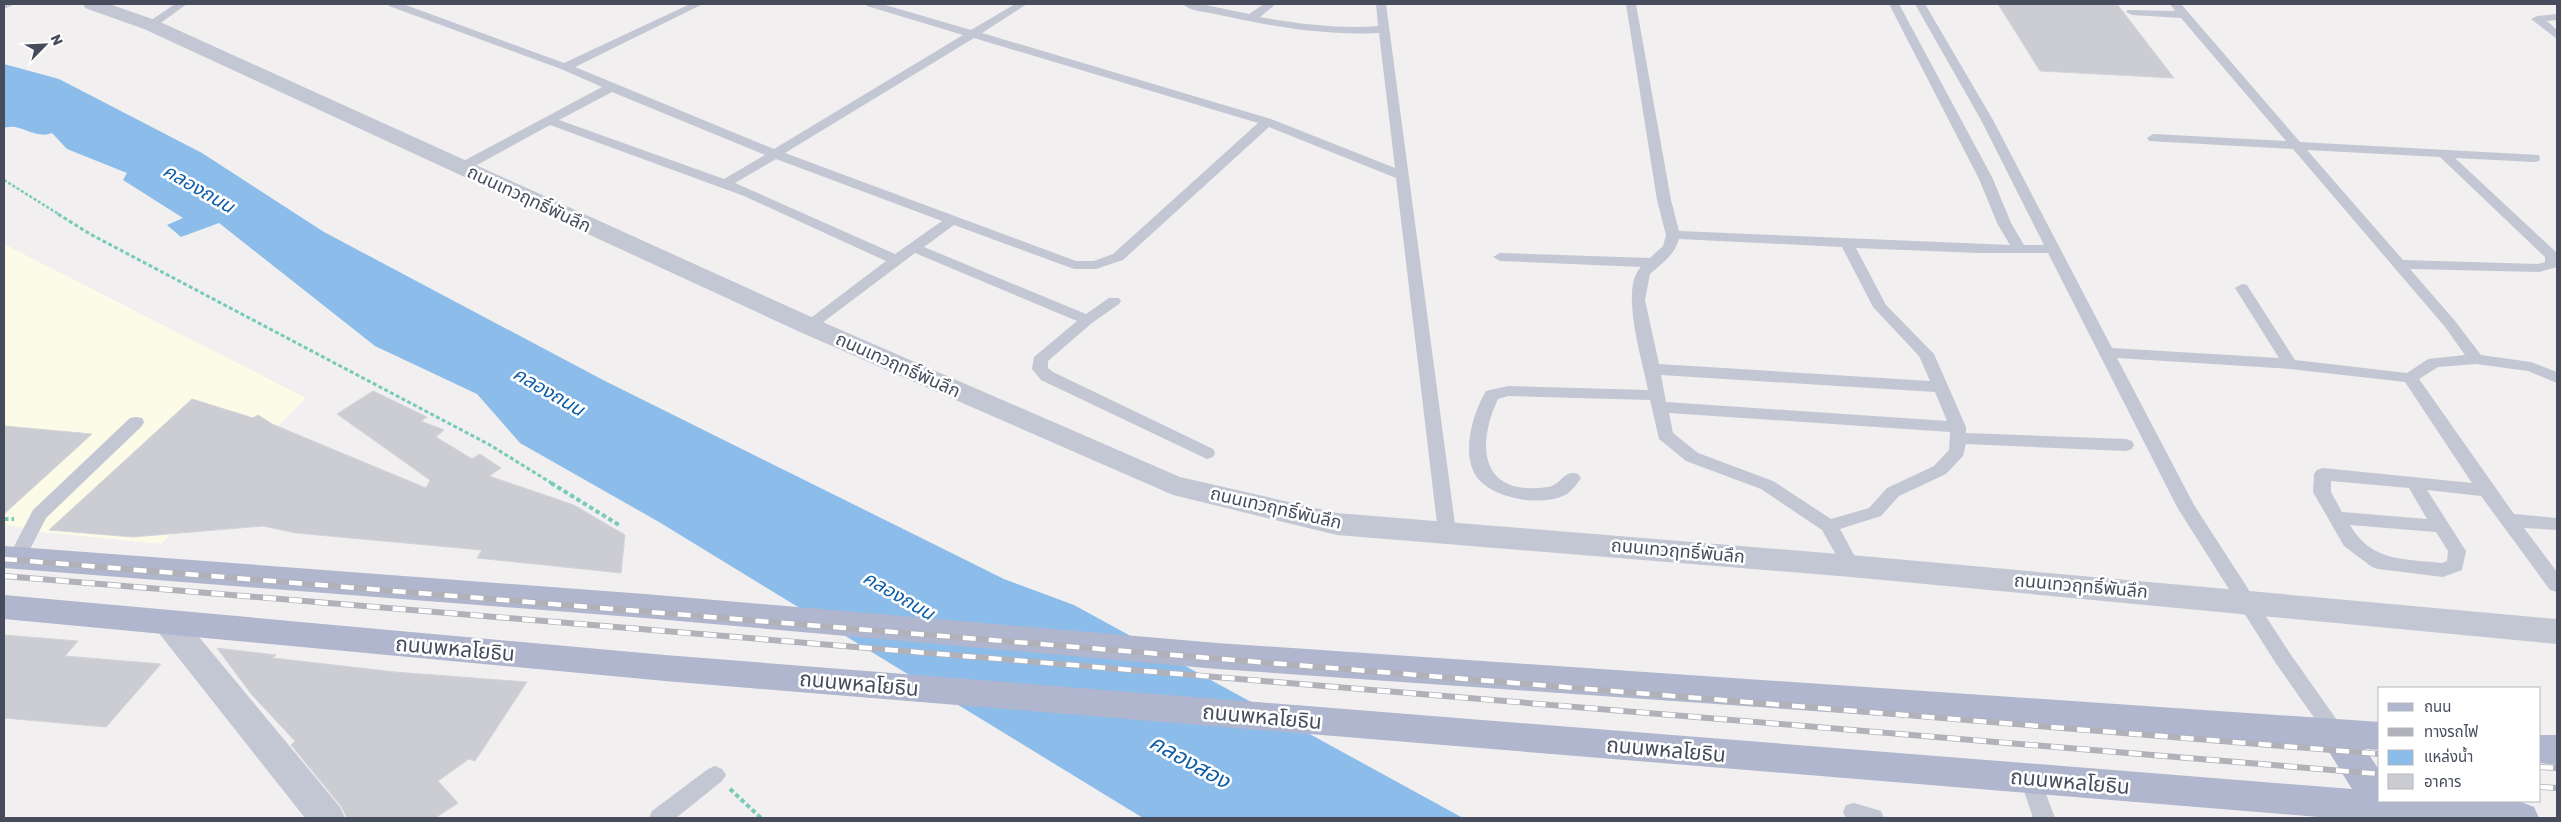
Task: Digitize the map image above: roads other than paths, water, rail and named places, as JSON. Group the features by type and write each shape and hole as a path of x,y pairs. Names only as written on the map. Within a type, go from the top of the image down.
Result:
{"main road":[{"path":"10,558 660,607 1217,656 2378,736"},
{"name":"ถนนพหลโยธิน","path":"4,607 679,669 2522,818"},
{"path":"2336,733 2378,799"},
{"path":"2541,749 2557,750"},
{"path":"2380,802 2383,807"}],"street":[{"name":"ถนนเทวฤทธิ์พันลึก","path":"92,4 151,25 809,326 1173,485 1337,524 1851,566 2245,601 2557,632"},
{"path":"169,623 327,818"}],"lane":[{"path":"4,6 10,4"},
{"path":"151,25 182,4"},
{"path":"393,4 565,68 772,153 1074,265 1096,266 1118,257 1266,122"},
{"path":"565,68 698,4"},
{"path":"871,4 1266,122 1401,175"},
{"path":"725,184 772,153 1022,4"},
{"path":"1188,4 1306,27 1355,32 1384,29"},
{"path":"1252,18 1271,4"},
{"path":"1382,4 1401,175 1447,532"},
{"path":"1631,4 1664,200 1673,235 1670,247 1656,263 1643,273 1638,300 1665,435 1692,457 1767,484 1829,526 1851,566"},
{"path":"1894,4 1986,179 2019,249"},
{"path":"1920,4 1987,120 2186,507 2245,601 2336,733"},
{"path":"2174,4 2450,324 2476,359"},
{"path":"2132,12 2185,16"},
{"path":"2557,17 2540,17 2537,19 2557,36"},
{"path":"461,168 611,88"},
{"path":"551,121 750,192 896,260"},
{"path":"2153,138 2445,155 2534,158"},
{"path":"2398,264 2539,268 2552,264 2552,256 2445,155"},
{"path":"809,326 954,219"},
{"path":"1673,235 1847,243 2053,249"},
{"path":"1829,526 1875,512 1893,492 1940,470 1957,452 1958,432 1926,354 1880,307 1847,243"},
{"path":"914,248 1087,320"},
{"path":"1500,257 1656,263"},
{"path":"2242,288 2290,364"},
{"path":"1114,301 1087,320 1040,360 1040,369 1047,376 1207,453"},
{"path":"2107,353 2290,364 2410,378 2434,362 2476,359 2531,367 2557,378"},
{"path":"1652,369 1941,387"},
{"path":"2410,378 2486,490 2557,585"},
{"path":"1572,478 1559,491 1530,494 1499,487 1483,472 1477,450 1483,411 1492,395 1508,391 1658,401 1958,432 2126,444"},
{"path":"10,558 39,514 136,422"},
{"path":"2414,483 2457,551 2456,565 2443,570 2378,562 2350,541 2322,492 2323,474 2486,490"},
{"path":"2337,518 2441,526"},
{"path":"2508,520 2557,524"},
{"path":"660,818 715,775"},
{"path":"2031,779 2044,818"}],"water":[{"path":"4,64 59,79 202,153 324,232 603,380 1004,579 1074,605 1463,818 1143,818 659,522 520,443 477,394 375,346 219,223 181,237 167,225 183,218 123,180 127,173 67,149 52,133 46,135 16,127 4,128"}],"railway":[{"path":"4,559 2378,754"},
{"path":"4,576 2378,774"},
{"path":"2541,767 2557,768"},
{"path":"2541,787 2557,788"}],"water label":[{"name":"คลองถนน","path":"199,188"},
{"name":"คลองถนน","path":"549,391"},
{"name":"คลองถนน","path":"899,595"},
{"name":"คลองสอง","path":"1190,761"}]}
